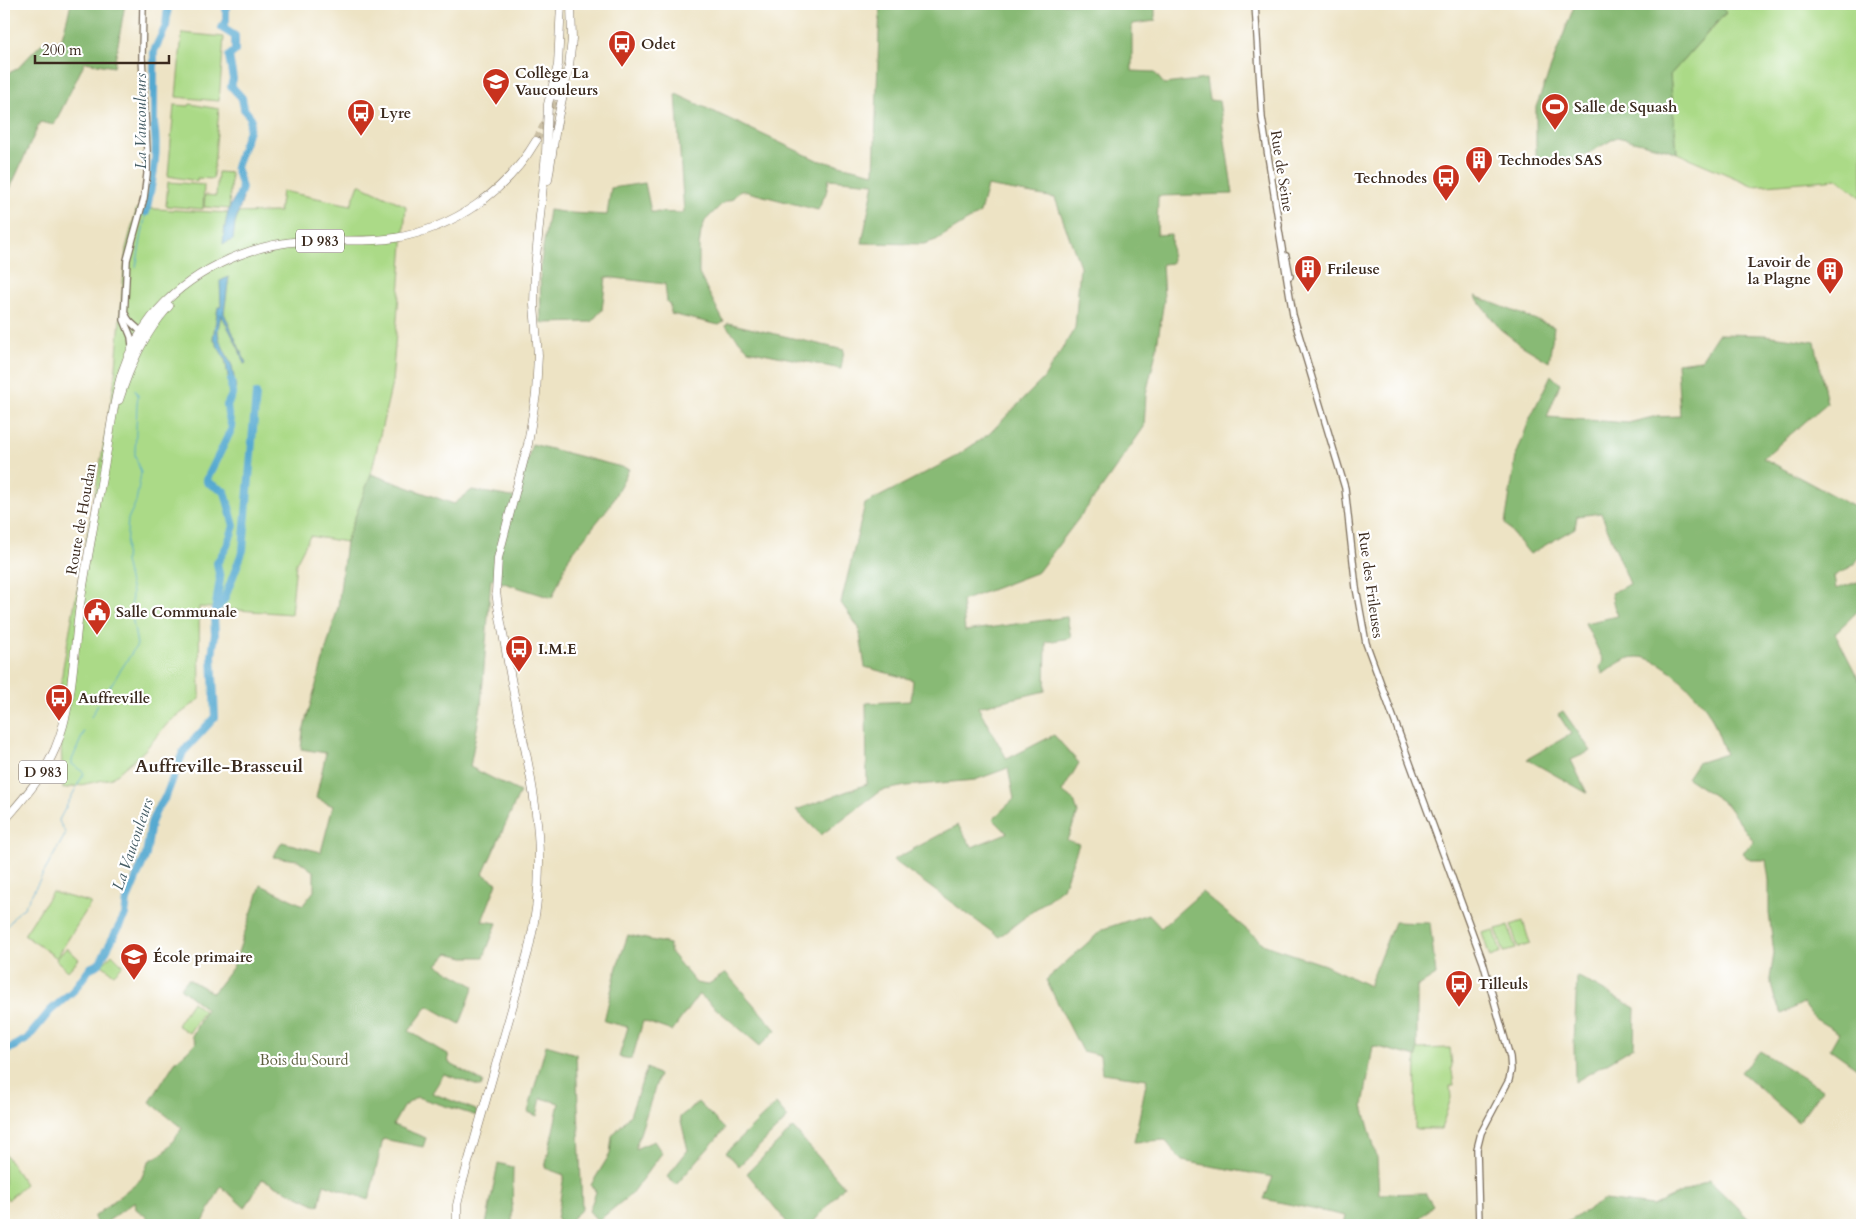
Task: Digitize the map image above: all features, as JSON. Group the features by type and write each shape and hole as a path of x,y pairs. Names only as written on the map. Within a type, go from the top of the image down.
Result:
{"main road":[{"path":"456,1224 462,1184 528,952 535,918 540,874 536,804 525,746 515,674 497,579 498,558 529,436 536,394 538,355 534,286 538,224 546,152 548,104 558,66 561,4"},
{"path":"556,96 564,49 566,4"},
{"path":"538,224 545,198 556,127 568,75 572,39 571,4"},
{"name":"D 983","path":"199,276 234,257 267,246 302,241 388,238 412,234 437,226 470,209 498,188 519,166 536,141"},
{"name":"Route de Houdan","path":"120,385 131,364 148,322 174,294 199,276"},
{"name":"Route de Houdan","path":"4,821 32,788 48,765 59,737 65,714 72,641 80,608 110,434 120,385 132,348 199,276"}],"street":[{"path":"132,348 129,332 124,320 127,260 144,198 147,174 142,56 143,4"},
{"name":"Rue de Seine","path":"1255,4 1262,118 1278,224"},
{"name":"Rue des Frileuses","path":"1278,224 1290,304 1345,488 1356,588 1366,643 1485,969 1509,1051 1511,1070 1508,1085 1481,1133 1477,1149 1479,1225"},
{"path":"124,311 128,320 142,336"},
{"path":"134,325 143,325 148,322"},
{"path":"129,332 142,336"}],"green space":[{"path":"71,4 125,4 114,67 85,62 54,125 40,122 8,193 4,192 4,75 17,69 41,44 61,41"},
{"path":"880,4 1155,4 1155,21 1132,24 1132,71 1154,72 1164,84 1206,79 1209,100 1219,101 1233,194 1158,196 1157,235 1171,234 1172,263 1162,264 1164,300 1156,352 1146,394 1144,427 1101,489 1038,572 962,601 965,631 1067,617 1071,638 1046,642 1045,691 978,707 1007,759 1054,735 1079,763 1062,792 1074,801 1078,813 1067,840 1079,844 1063,888 999,937 893,860 958,825 972,847 1007,833 993,819 1014,799 1008,768 975,780 906,786 880,791 821,835 796,810 867,784 866,703 911,701 913,680 865,667 859,628 841,603 865,504 952,459 989,434 1044,378 1075,328 1080,266 1055,198 987,186 980,213 936,240 924,244 862,243 874,183 829,179 826,193 818,210 740,190 732,199 723,203 705,221 699,246 699,274 724,322 719,325 671,314 670,305 667,302 665,284 606,277 602,310 591,322 541,323 540,268 549,210 607,215 611,188 645,183 651,212 684,213 676,94 817,160 874,173"},
{"path":"1575,4 1716,4 1726,12 1670,75 1677,153 1617,137 1573,162 1536,165 1536,107"},
{"path":"1716,4 1862,4 1862,198 1838,179 1754,186 1677,153 1670,75 1726,13"},
{"path":"182,33 224,37 219,101 176,97"},
{"path":"190,104 219,109 213,179 197,178 197,181 168,176 174,105 189,106"},
{"path":"218,172 231,173 229,209 204,207 205,195 216,196"},
{"path":"168,182 204,185 203,209 166,206"},
{"path":"359,184 406,206 392,383 371,474 346,542 310,536 296,563 291,614 199,607 200,699 168,723 144,751 112,778 63,789 59,699 63,667 115,378 126,248 137,208 230,213 279,212 282,191 351,205"},
{"path":"1475,296 1554,327 1549,362 1521,345 1500,329"},
{"path":"728,323 844,350 841,369 748,350 726,326"},
{"path":"1718,334 1764,335 1815,342 1827,403 1763,458 1862,511 1862,553 1854,565 1834,576 1836,589 1857,582 1862,585 1862,607 1835,633 1860,682 1862,681 1861,1071 1830,1049 1839,1033 1814,1018 1803,1003 1782,1014 1775,1000 1770,979 1774,953 1769,913 1769,880 1766,860 1750,860 1742,853 1754,842 1726,804 1687,778 1697,763 1726,754 1706,708 1676,675 1647,658 1632,657 1603,674 1600,668 1603,660 1585,623 1618,616 1611,593 1630,584 1601,513 1577,516 1575,528 1530,554 1505,524 1516,456 1530,418 1551,375 1560,384 1547,417 1628,423 1653,417 1680,416 1677,363 1701,360"},
{"name":"Bois du Sourd","path":"532,444 629,469 609,507 569,557 552,598 491,579 481,706 470,767 520,792 483,874 497,883 482,921 497,923 484,957 464,957 448,953 437,965 474,986 460,1024 428,1006 409,1031 448,1055 449,1063 483,1082 481,1087 444,1074 432,1093 476,1110 477,1116 417,1097 403,1107 393,1125 426,1138 423,1147 383,1139 369,1200 324,1184 319,1206 262,1179 245,1208 221,1186 203,1222 198,1225 157,1225 136,1209 135,1201 103,1225 97,1225 94,1217 141,1179 149,1161 165,1152 182,1128 150,1102 175,1062 196,1043 192,1036 206,1009 180,988 188,979 213,993 233,967 261,885 303,905 314,891 314,872 298,860 273,857 282,842 321,852 333,806 316,798 326,753 301,749 303,731 338,607 346,542 371,474 454,504 472,490 517,498"},
{"path":"1563,711 1591,751 1571,760 1587,793 1527,759 1571,734 1558,714"},
{"path":"52,892 91,903 57,957 67,948 79,959 68,971 56,960 57,958 24,935"},
{"path":"1202,892 1265,945 1325,965 1369,986 1394,922 1430,923 1436,975 1417,987 1417,1057 1373,1046 1363,1106 1377,1158 1379,1194 1425,1193 1433,1206 1412,1225 1344,1225 1346,1216 1264,1199 1273,1177 1182,1161 1165,1140 1134,1142 1147,1079 1102,1073 1100,1055 1082,1051 1046,980 1103,929 1148,914 1161,928"},
{"path":"1523,921 1530,944 1518,948 1511,925"},
{"path":"1508,926 1516,949 1504,952 1496,929"},
{"path":"1494,930 1501,953 1490,957 1482,933"},
{"path":"628,935 669,944 671,953 696,983 707,985 726,973 776,1030 760,1046 699,994 672,1031 643,1021 632,1059 619,1057 628,1027 604,1021 617,967"},
{"path":"112,954 123,965 114,974 102,965"},
{"path":"1577,976 1635,1008 1634,1047 1575,1082 1574,1044"},
{"path":"192,1002 204,1011 189,1033 177,1025"},
{"path":"546,1045 576,1054 582,1209 566,1225 557,1219 564,1175 545,1168 559,1103 541,1098 537,1116 528,1112"},
{"path":"1450,1048 1454,1086 1450,1086 1451,1098 1441,1129 1415,1129 1416,1049"},
{"path":"1760,1051 1822,1089 1798,1122 1741,1072"},
{"path":"647,1068 659,1075 635,1149 654,1141 662,1153 630,1195 598,1221 589,1211 596,1192 591,1185 610,1154 612,1136 630,1115"},
{"path":"698,1102 725,1129 676,1185 667,1177 688,1150 680,1117"},
{"path":"776,1104 788,1118 739,1166 726,1152"},
{"path":"793,1128 844,1186 811,1225 789,1225 747,1173"},
{"path":"4,1153 25,1184 8,1200 4,1194"},
{"path":"498,1163 513,1167 512,1225 486,1225"},
{"path":"1709,1180 1755,1225 1562,1225 1604,1200 1653,1206"}],"water":[{"path":"238,195 243,198 235,223 233,240 223,244 229,210"},
{"path":"229,277 224,313 246,363 244,364 239,349 221,314 218,330 219,339 232,366 236,389 228,391 230,387 225,359 213,338 218,307 221,307 220,281"}],"waterway":[{"name":"La Vaucouleurs","path":"146,212 156,146 154,124 154,51 166,26 168,4"},
{"name":"La Vaucouleurs","path":"226,4 226,21 222,28 235,36 235,51 229,56 233,79 231,86 242,98 244,109 251,118 249,130 236,167 242,188 236,206"},
{"path":"136,267 146,212"},
{"name":"La Vaucouleurs","path":"4,1052 27,1039 50,1011 73,991 90,968 99,964 125,915 127,900 146,855 151,823 166,796 183,752 215,717 212,656 215,634 214,618 220,579 217,563 227,546 234,526 225,492 207,482 207,479 232,428 227,405 232,395 231,380"},
{"path":"107,691 137,645 131,610 132,593 125,561 128,519 136,502 141,473 135,455 138,395 135,390"},
{"path":"215,611 224,600 243,550 256,394"},
{"path":"91,717 98,705"},
{"path":"4,930 15,915 24,908 65,835 59,820 84,773 72,764 84,732"}],"tunnel":[{"path":"536,141 556,96"}],"place":[{"name":"Odet","path":"622,68"},
{"name":"Collège La Vaucouleurs","path":"496,106"},
{"name":"Salle de Squash","path":"1555,131"},
{"name":"Lyre","path":"361,137"},
{"name":"Technodes SAS","path":"1479,184"},
{"name":"Technodes","path":"1446,202"},
{"name":"Frileuse","path":"1308,293"},
{"name":"Lavoir de la Plagne","path":"1830,295"},
{"name":"Salle Communale","path":"97,636"},
{"name":"I.M.E","path":"519,673"},
{"name":"Auffreville","path":"59,722"},
{"name":"École primaire","path":"134,981"},
{"name":"Tilleuls","path":"1459,1008"}],"district":[{"name":"Auffreville-Brasseuil","path":"219,766"}]}
